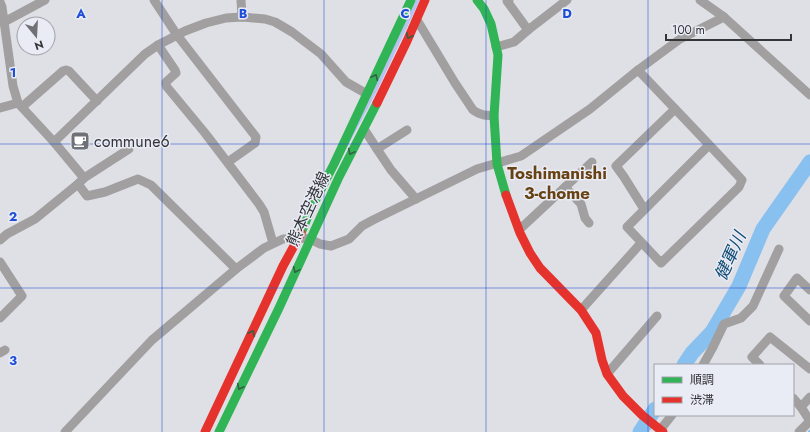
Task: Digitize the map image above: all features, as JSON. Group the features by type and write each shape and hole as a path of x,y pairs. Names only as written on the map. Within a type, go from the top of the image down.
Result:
{"main road":[{"name":"熊本空港線","path":"206,432 283,266 334,164 411,0"},
{"name":"熊本空港線","path":"219,432 347,161 417,20 425,0"},
{"path":"477,0 484,9 490,24 498,55 494,116 497,164 504,191 519,230 530,253 540,268 581,310 596,332 602,360 607,374 623,396 661,431"}],"street":[{"path":"4,22 45,0"},
{"path":"154,0 177,35 256,137 255,143 228,162"},
{"path":"240,0 242,16"},
{"path":"509,0 507,1 528,30"},
{"path":"496,47 514,42 567,0"},
{"path":"700,0 724,17 810,95"},
{"path":"0,2 2,7 13,86 20,105 54,142 81,181 87,196 105,192 138,179 151,185 236,269"},
{"path":"54,142 145,54 158,45 185,31 226,18 242,16 270,21 282,26 321,54 346,82 366,94"},
{"path":"65,432 152,340 236,269 264,248 283,239 298,238 310,239 320,244 331,246 349,239 362,226 477,169 521,156 590,109 638,70 680,39 724,17"},
{"path":"417,20 473,110 484,115 494,116"},
{"path":"158,45 176,73 166,82 167,87 228,162 262,208 273,243"},
{"path":"0,108 20,105 66,70 69,70 97,101"},
{"path":"638,70 710,145 742,180 738,187 662,263 626,227 710,145"},
{"path":"644,210 616,166 675,109"},
{"path":"364,129 391,170 416,199"},
{"path":"377,149 407,130"},
{"path":"0,240 7,234 35,219 81,181 128,150"},
{"path":"519,230 592,162"},
{"path":"565,187 581,204 585,218 589,223"},
{"path":"581,310 641,242"},
{"path":"704,364 724,324 741,318 753,306 779,249"},
{"path":"0,262 22,296 0,318"},
{"path":"810,290 797,278 784,296 810,321"},
{"path":"607,374 657,316"},
{"path":"759,364 752,357 770,338 810,369"},
{"path":"801,407 810,397"},
{"path":"794,399 810,421 800,432"},
{"path":"661,431 671,416"}],"shaded area":[{"path":"416,0 420,0 377,91 328,183"}],"waterway":[{"name":"健軍川","path":"685,364 692,353 712,332 739,286 763,229 810,162"},
{"name":"健軍川","path":"640,432 654,411"}],"traffic: fast":[{"path":"301,233 311,209 334,164 411,0"},
{"path":"477,0 484,9 491,24 498,55 494,116 497,164 506,195"},
{"path":"219,432 279,308 339,177 377,103"}],"traffic: jam":[{"path":"377,103 425,0"},
{"path":"506,195 520,233 530,253 540,268 581,310 596,333 602,360 607,374 623,396 642,415 663,432"},
{"path":"205,432 283,266 301,233"}],"place":[{"name":"commune6","path":"80,141"}],"district":[{"name":"Toshimanishi 3-chome","path":"557,183"}]}
